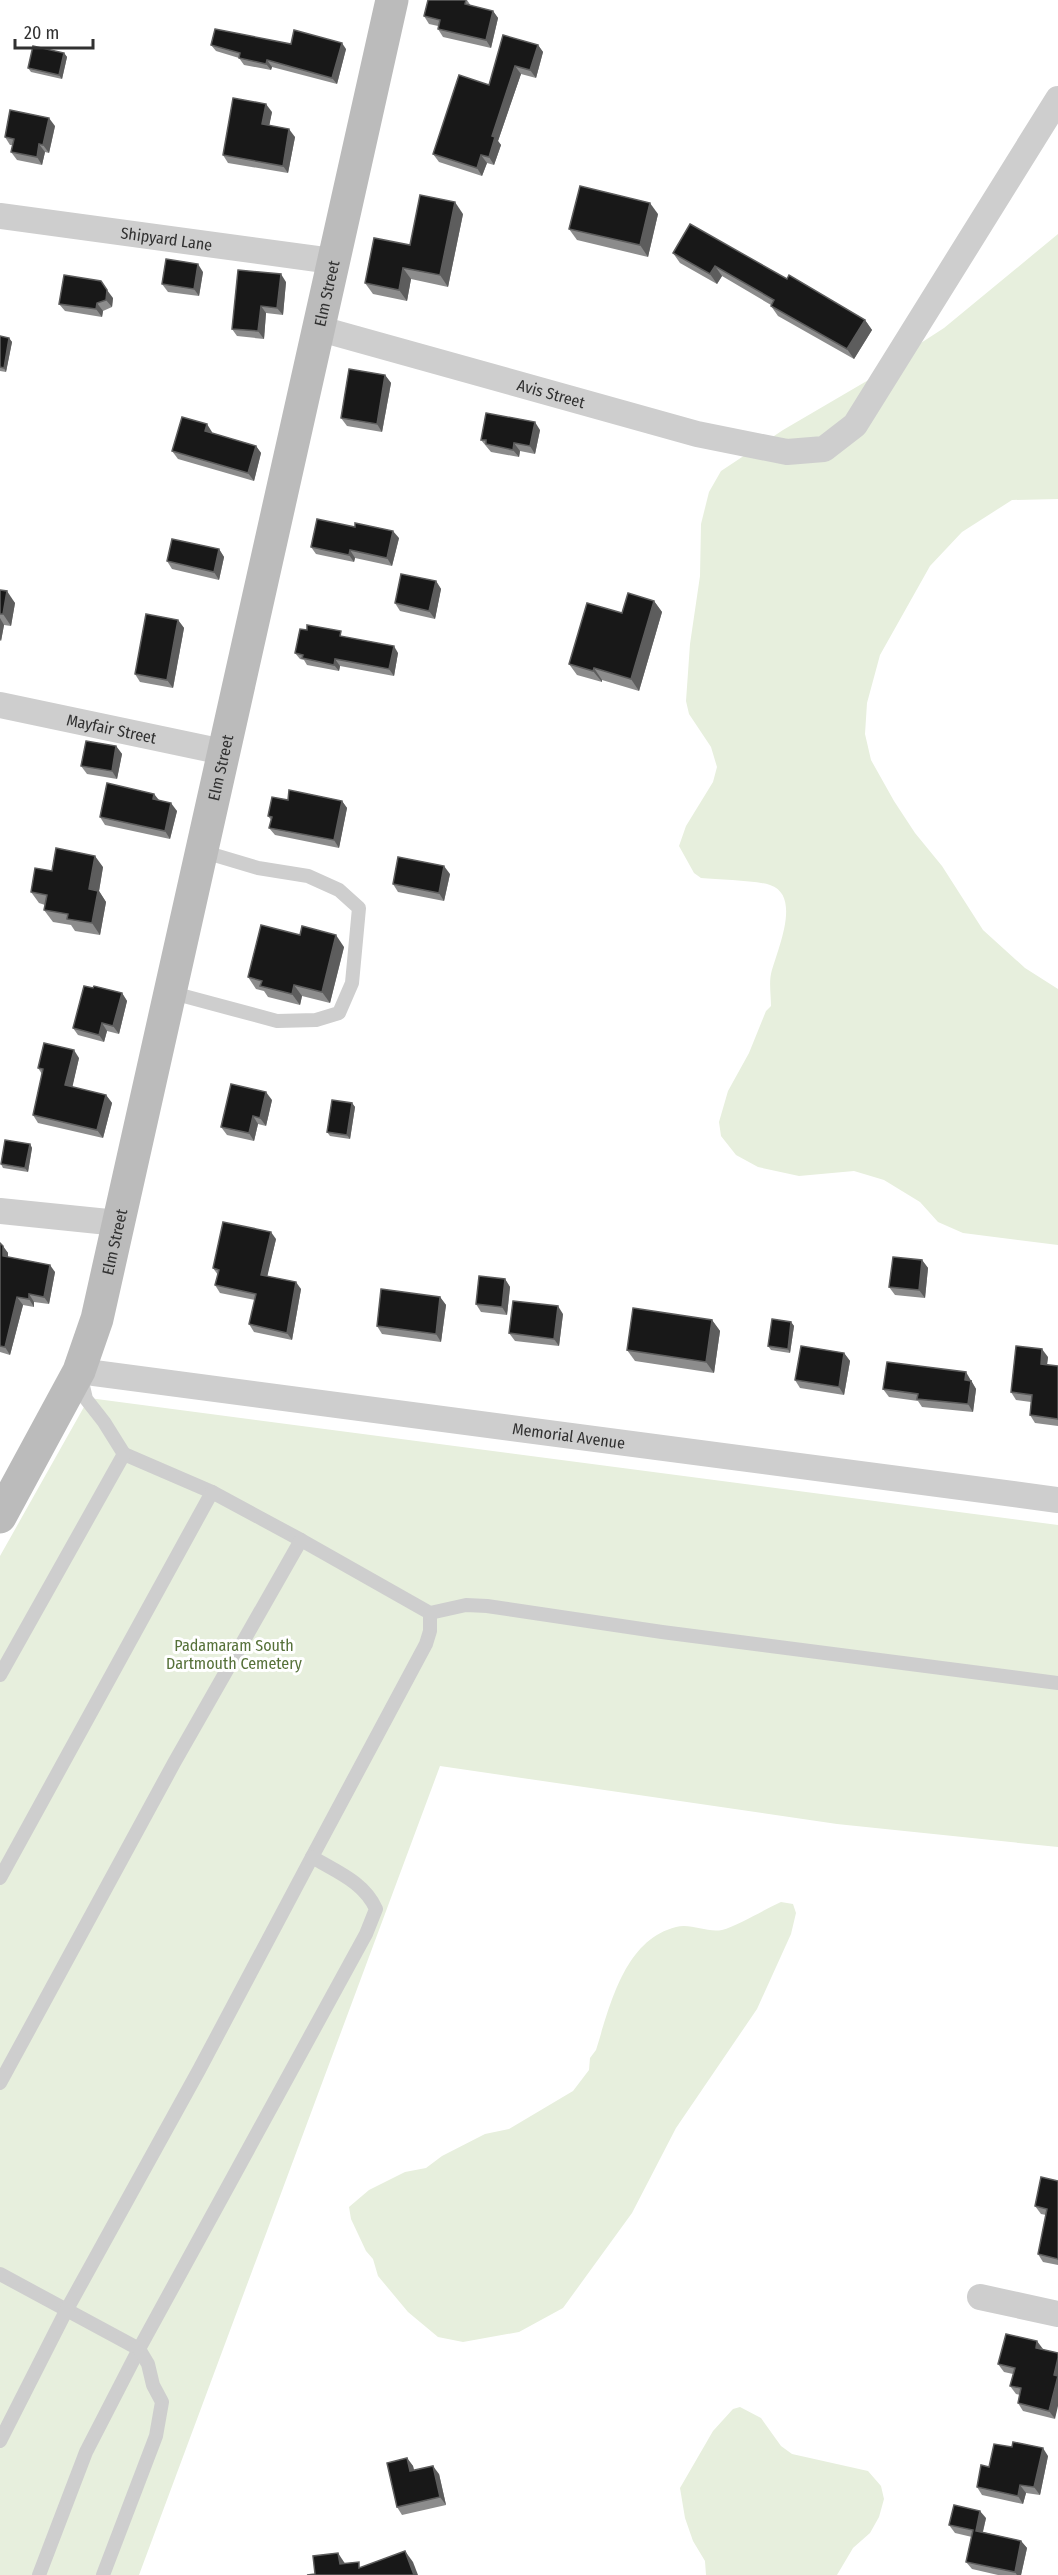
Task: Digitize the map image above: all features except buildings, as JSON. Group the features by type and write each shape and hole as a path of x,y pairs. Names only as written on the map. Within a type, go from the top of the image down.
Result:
{"street":[{"name":"Elm Street","path":"0,1517 79,1371 97,1319 392,0"},
{"name":"Avis Street","path":"317,328 697,434 787,452 824,448 855,425 1058,99"},
{"name":"Shipyard Lane","path":"0,216 332,261"},
{"name":"Mayfair Street","path":"0,705 223,752"},
{"path":"0,1211 118,1223"},
{"name":"Memorial Avenue","path":"79,1371 1058,1500"},
{"path":"981,2296 1058,2314"}],"lane":[{"path":"169,992 278,1021 316,1020 339,1013 352,983 359,908 339,890 308,876 258,868 200,851"},
{"path":"79,1371 86,1399 124,1454 212,1492 430,1613 466,1605 487,1606 662,1632 1058,1683"},
{"path":"0,1675 124,1454"},
{"path":"0,1878 212,1492"},
{"path":"0,2083 174,1763 301,1540"},
{"path":"0,2441 66,2311 199,2070 426,1644 430,1631 430,1613"},
{"path":"39,2575 86,2452 139,2349 366,1934 376,1909 371,1898 360,1885 312,1857"},
{"path":"0,2274 139,2349 148,2364 153,2385 162,2402 156,2436 103,2575"}],"green space":[{"path":"1058,234 1058,499 1012,500 962,532 930,566 880,655 867,703 865,734 871,760 894,801 915,833 942,866 983,930 1025,968 1058,989 1058,1245 963,1233 938,1222 920,1202 884,1180 854,1171 799,1176 758,1167 736,1155 721,1136 719,1122 728,1091 749,1053 766,1011 771,1006 770,978 785,925 785,900 780,891 763,883 701,878 694,873 679,846 686,826 713,782 717,767 711,747 689,714 686,701 690,644 700,576 701,524 709,492 721,471 783,430 877,375 893,361 944,328"},
{"name":"Padamaram South Dartmouth Cemetery","path":"89,1398 1058,1525 1058,1847 837,1824 440,1766 139,2575 0,2575 0,1556"},
{"path":"781,1902 793,1904 796,1913 791,1934 757,2009 676,2128 632,2213 563,2308 519,2332 463,2342 438,2337 408,2312 378,2276 373,2259 366,2251 351,2219 349,2207 369,2190 405,2172 426,2168 442,2156 485,2134 509,2129 573,2091 589,2070 590,2058 596,2050 622,1977 632,1960 658,1934 682,1926 722,1930"},
{"path":"740,2407 761,2418 781,2446 792,2454 868,2471 881,2486 884,2499 879,2517 870,2533 853,2548 837,2575 706,2575 705,2561 693,2541 685,2518 680,2488 713,2431 733,2409"}]}
